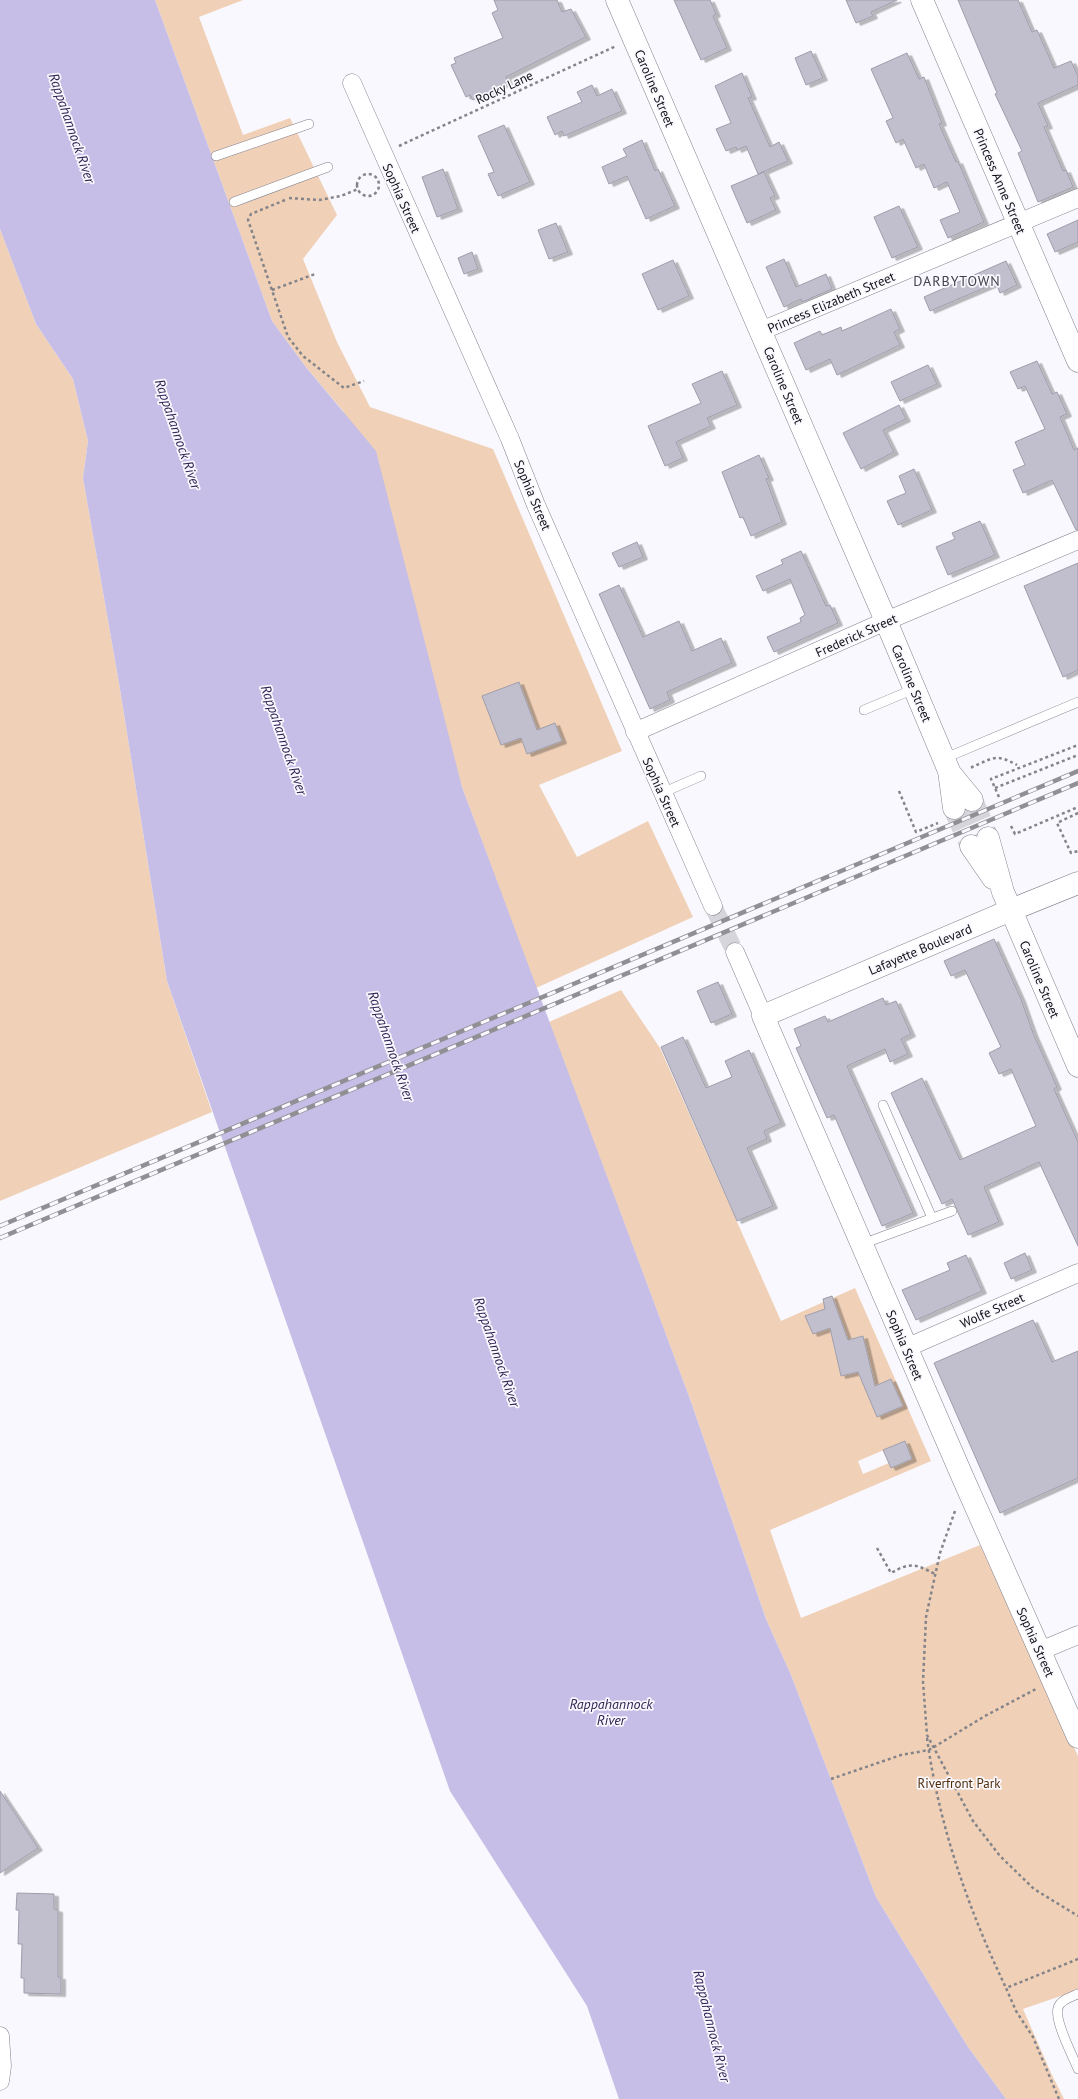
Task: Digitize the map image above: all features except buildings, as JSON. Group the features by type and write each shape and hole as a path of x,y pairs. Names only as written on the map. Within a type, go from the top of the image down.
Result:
{"street":[{"name":"Caroline Street","path":"617,0 886,621 963,804"},
{"name":"Princess Anne Street","path":"922,0 1078,362"},
{"name":"Sophia Street","path":"352,83 382,154 510,439 536,505 713,906"},
{"name":"Princess Elizabeth Street","path":"761,331 1078,198"},
{"name":"Frederick Street","path":"636,732 886,621 1078,540"},
{"name":"Caroline Street","path":"980,842 1078,1066"},
{"name":"Lafayette Boulevard","path":"763,1016 1007,901 1078,883"},
{"name":"Sophia Street","path":"735,952 906,1348 1078,1737"},
{"name":"Wolfe Street","path":"906,1348 1078,1273"},
{"path":"1040,1651 1078,1635"},
{"path":"0,2036 2,2066 0,2082"}],"lane":[{"path":"216,156 309,124"},
{"path":"234,202 328,167"},
{"path":"864,710 914,688"},
{"path":"946,765 1078,702"},
{"path":"662,793 701,776"},
{"path":"883,1104 932,1218"},
{"path":"862,1244 952,1211"},
{"path":"1078,1994 1062,2002 1058,2006 1057,2013 1059,2023 1078,2069"}],"path":[{"name":"Rocky Lane","path":"382,154 634,37"},
{"path":"365,175 375,176 379,182 378,189 373,194 366,196 358,189 358,182 365,175"},
{"path":"358,189 341,196 320,200 290,197 251,214 248,220 288,336 303,356 344,388 364,380"},
{"path":"272,290 315,274"},
{"path":"999,797 991,779 1078,745"},
{"path":"995,788 1078,755"},
{"path":"975,774 972,767 993,757 1007,759 1018,765"},
{"path":"899,791 916,832 938,823"},
{"path":"1011,826 1015,834 1078,807"},
{"path":"1078,813 1057,823 1071,853 1078,850"},
{"path":"957,1507 952,1515 935,1574 926,1617 923,1682 927,1735 935,1788 946,1834 965,1894 1016,2011 1033,2037 1059,2099"},
{"path":"878,1548 891,1573 910,1565 920,1566 935,1574"},
{"path":"831,1779 901,1756 929,1750 985,1716 1036,1689"},
{"path":"927,1735 973,1821 1000,1856 1034,1889 1078,1916"},
{"path":"1006,1988 1078,1959"}],"green space":[{"path":"155,0 243,0 199,17 243,135 290,118 337,215 303,259 337,342 370,407 493,449 622,751 539,785 577,857 648,821 693,917 536,988 462,787 343,411 305,366 272,321"},
{"path":"0,229 36,324 73,379 88,441 83,478 119,683 167,981 212,1112 0,1201"},
{"name":"Riverfront Park","path":"621,990 660,1048 781,1321 855,1288 931,1461 770,1530 801,1618 980,1545 1078,1756 1078,1990 1023,2009 1064,2099 1006,2099 968,2047 876,1897 791,1675 766,1619 690,1399 549,1022","holes":["835,1305 842,1323 813,1334 806,1316","863,1336 871,1369 841,1375 833,1343","905,1441 912,1459 891,1468 889,1463 863,1474 858,1461"]}],"water":[{"name":"Rappahannock River","path":"0,0 155,0 272,321 305,366 376,451 462,787 690,1399 766,1619 791,1675 876,1897 968,2047 1006,2099 619,2099 587,2006 450,1791 167,981 119,683 83,478 88,441 73,379 36,324 0,229"}],"tunnel":[{"path":"972,800 988,838"},
{"path":"954,808 971,846"},
{"path":"713,906 735,952"}],"railway":[{"path":"0,1226 1078,771"},
{"path":"0,1238 1078,783"}],"district":[{"name":"DARBYTOWN","path":"957,281"}]}
